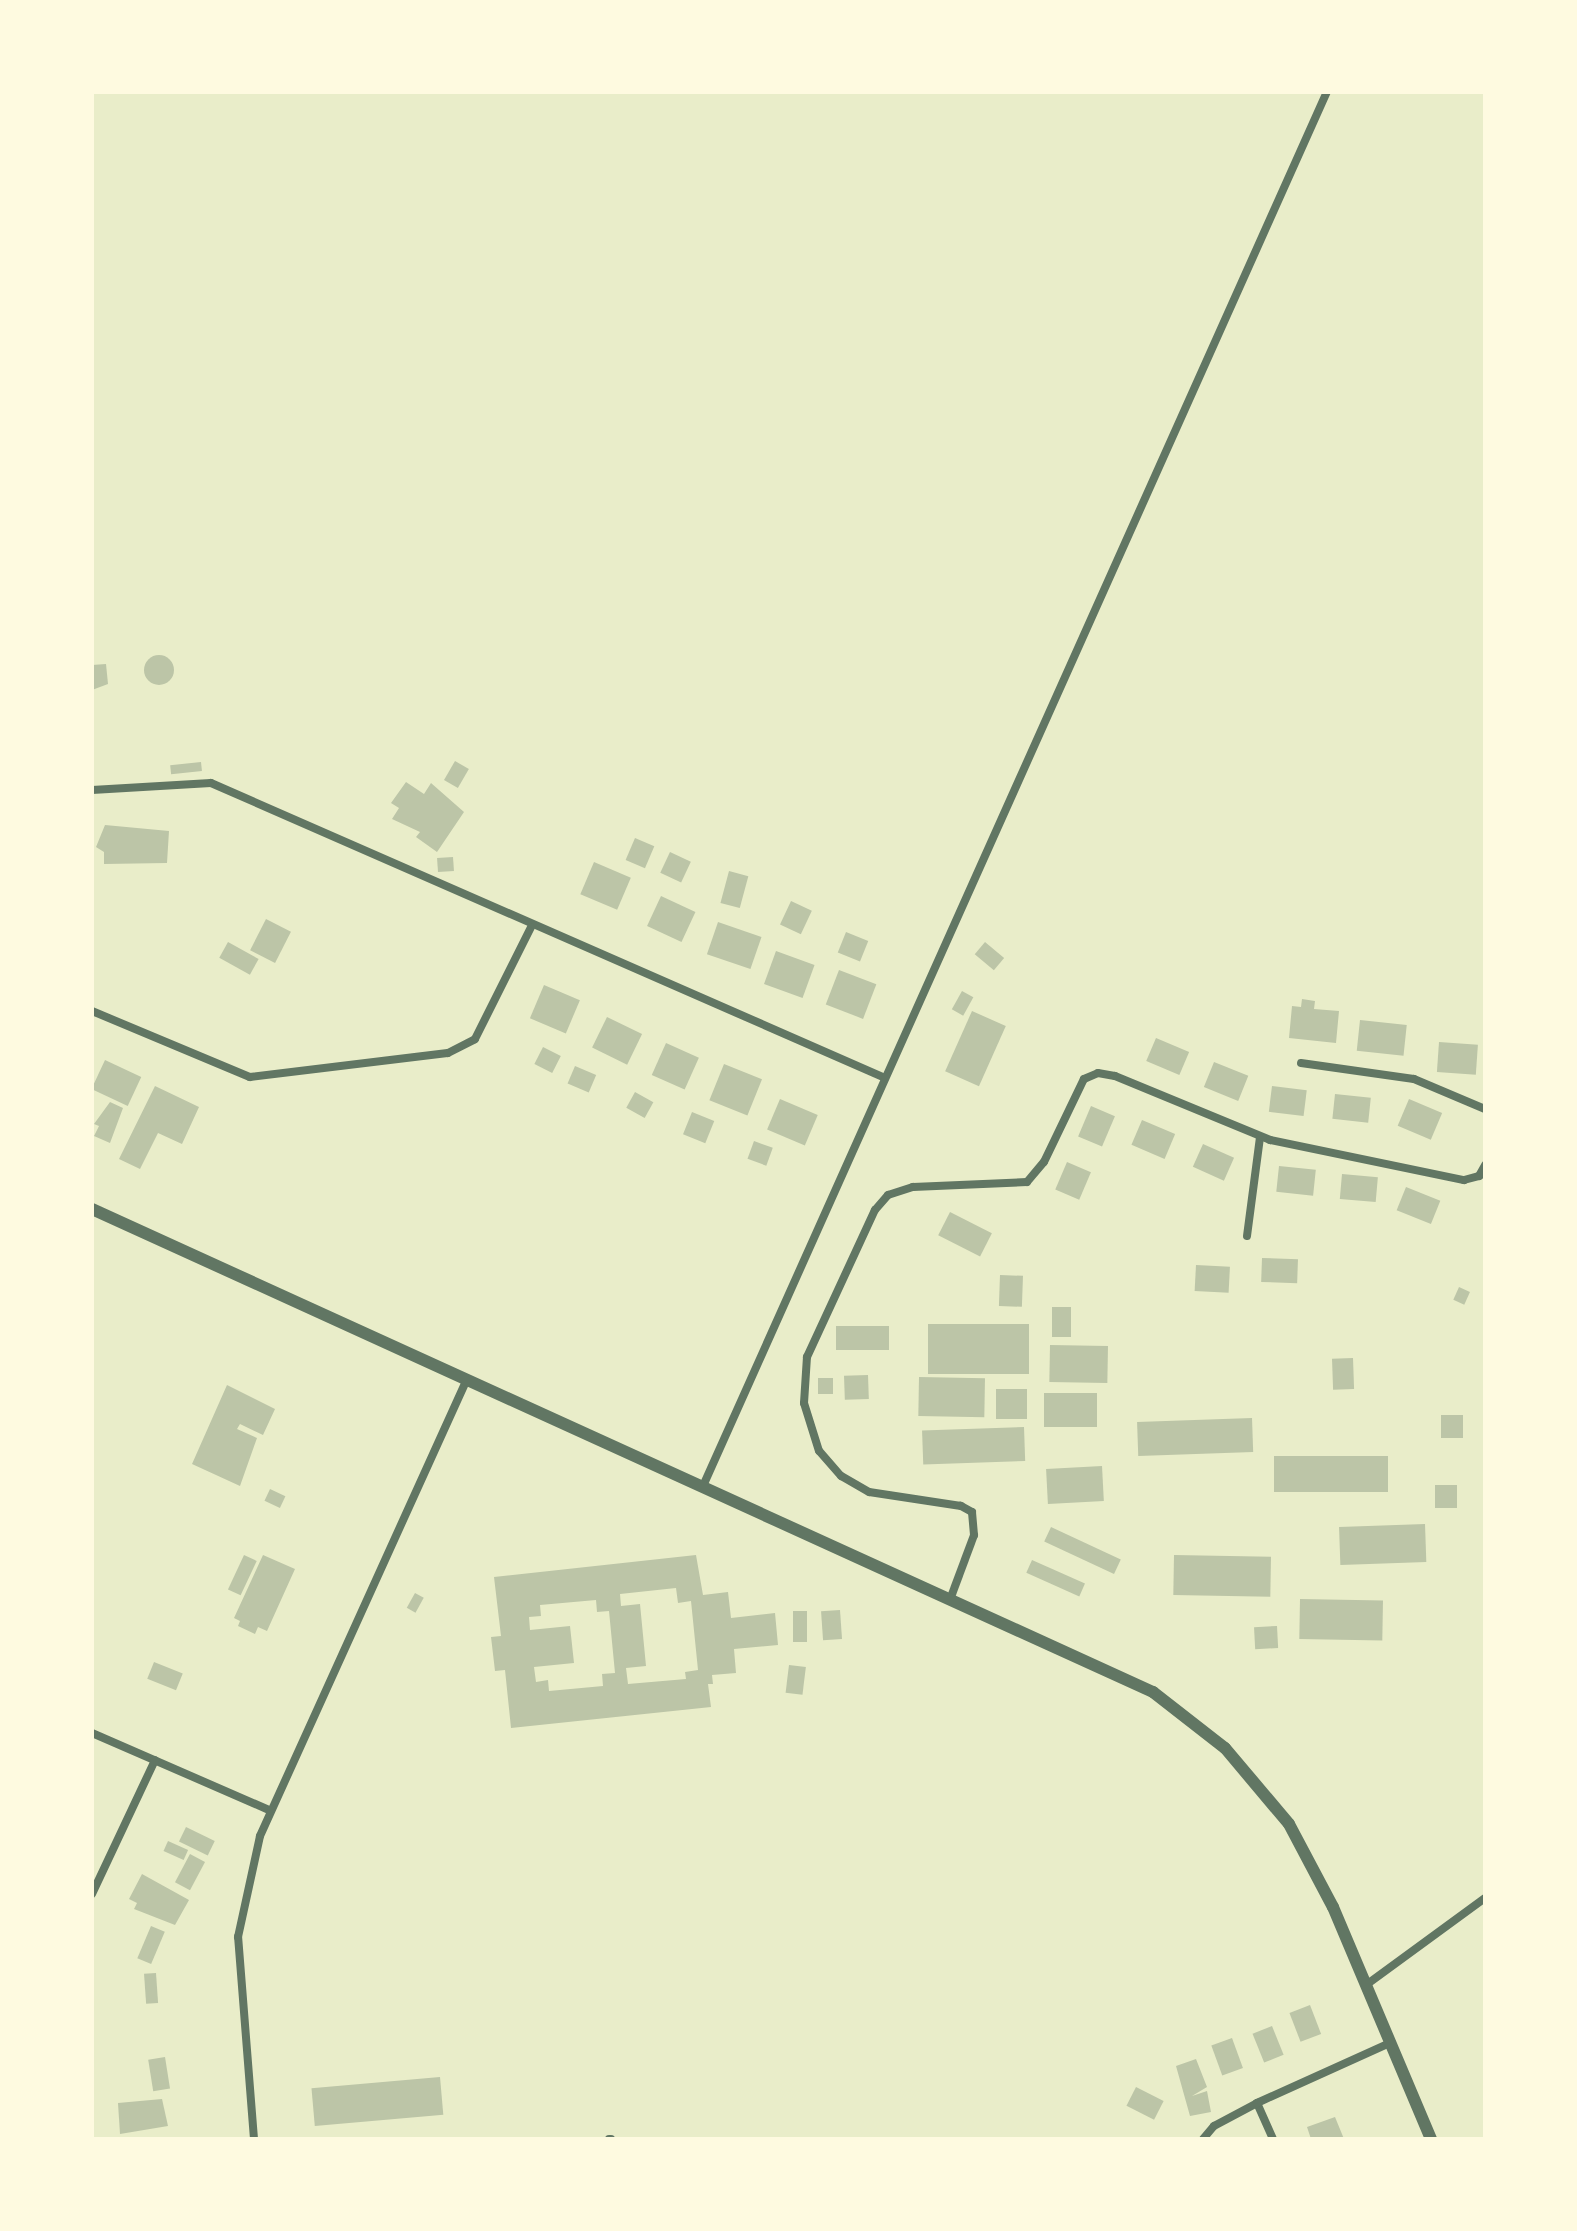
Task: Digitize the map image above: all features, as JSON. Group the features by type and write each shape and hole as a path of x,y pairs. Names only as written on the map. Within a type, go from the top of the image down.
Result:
{"street":[{"path":"703,1486 883,1077 1327,92"},
{"path":"92,790 211,783 531,927 883,1077"},
{"path":"92,1011 250,1077 448,1053 475,1039 531,927"},
{"path":"1301,1063 1414,1079 1485,1109"},
{"path":"951,1597 974,1535 972,1512 856,1485 826,1462 807,1417 807,1357 878,1205 892,1193 913,1187 1027,1182 1044,1162 1084,1079 1098,1073 1115,1076 1260,1137 1464,1180 1475,1179 1485,1165"},
{"path":"1247,1236 1260,1137"},
{"path":"92,1209 951,1597 1143,1687 1225,1748 1289,1824 1333,1907 1431,2139"},
{"path":"254,2139 238,1937 269,1810 467,1379"},
{"path":"92,1733 269,1810"},
{"path":"92,1894 155,1760"},
{"path":"1366,1985 1485,1898"},
{"path":"1203,2139 1214,2126 1257,2103 1390,2043"},
{"path":"1257,2103 1273,2139"}],"building":[{"path":"159,655 170,659 174,670 170,681 159,685 148,681 144,670 148,659"},
{"path":"106,664 108,684 92,690 92,665"},
{"path":"455,761 469,769 458,788 444,780"},
{"path":"201,762 202,771 171,774 170,765"},
{"path":"406,782 424,794 431,783 464,812 437,852 416,837 420,832 392,819 399,808 391,803"},
{"path":"105,825 169,831 167,863 104,864 104,852 96,847"},
{"path":"635,838 654,846 645,868 626,860"},
{"path":"670,852 691,862 681,883 660,873"},
{"path":"453,857 454,871 438,872 437,858"},
{"path":"594,862 631,878 617,910 580,894"},
{"path":"729,871 748,876 740,908 720,903"},
{"path":"661,896 695,912 681,942 647,926"},
{"path":"791,901 812,911 801,934 780,925"},
{"path":"266,919 291,932 275,963 250,950"},
{"path":"718,922 761,937 750,969 707,954"},
{"path":"846,932 868,941 860,961 838,952"},
{"path":"228,942 259,959 250,975 219,958"},
{"path":"985,942 1004,958 994,970 975,954"},
{"path":"776,951 815,965 803,998 764,984"},
{"path":"839,970 876,984 863,1019 826,1005"},
{"path":"544,985 580,1000 566,1033 530,1018"},
{"path":"962,991 973,997 963,1016 952,1009"},
{"path":"1302,999 1315,1001 1314,1009 1339,1011 1336,1043 1289,1038 1292,1006 1301,1007"},
{"path":"972,1011 1006,1026 979,1086 945,1071"},
{"path":"607,1017 642,1034 627,1065 592,1048"},
{"path":"1360,1020 1407,1025 1404,1056 1357,1051"},
{"path":"1156,1038 1189,1052 1179,1075 1146,1061"},
{"path":"1439,1042 1478,1045 1476,1075 1437,1072"},
{"path":"666,1043 699,1058 685,1090 652,1075"},
{"path":"543,1047 561,1056 552,1073 534,1064"},
{"path":"105,1060 141,1077 128,1106 92,1089"},
{"path":"1214,1062 1248,1076 1238,1101 1204,1087"},
{"path":"724,1064 762,1079 747,1116 709,1100"},
{"path":"575,1066 596,1075 589,1092 568,1083"},
{"path":"155,1086 199,1107 182,1144 158,1133 140,1169 119,1159"},
{"path":"1272,1086 1307,1090 1304,1116 1269,1112"},
{"path":"635,1092 653,1102 645,1118 626,1108"},
{"path":"1335,1094 1371,1098 1368,1123 1332,1119"},
{"path":"780,1099 818,1115 805,1145 767,1129"},
{"path":"1409,1099 1442,1113 1431,1140 1398,1126"},
{"path":"110,1102 123,1108 110,1143 94,1136 99,1126 94,1124"},
{"path":"1091,1106 1115,1116 1102,1147 1078,1136"},
{"path":"692,1112 714,1121 705,1143 683,1134"},
{"path":"1142,1120 1175,1134 1165,1159 1131,1145"},
{"path":"754,1141 773,1148 766,1166 748,1159"},
{"path":"1203,1144 1234,1158 1224,1181 1193,1167"},
{"path":"1067,1162 1091,1172 1079,1200 1055,1190"},
{"path":"1279,1166 1316,1170 1313,1196 1276,1192"},
{"path":"1342,1174 1378,1177 1376,1202 1340,1199"},
{"path":"1406,1187 1440,1201 1431,1224 1397,1210"},
{"path":"950,1212 992,1233 980,1257 938,1235"},
{"path":"1262,1258 1298,1259 1297,1283 1261,1282"},
{"path":"1196,1265 1230,1267 1229,1293 1195,1291"},
{"path":"1000,1275 1023,1276 1022,1307 999,1306"},
{"path":"1459,1287 1470,1292 1464,1305 1453,1300"},
{"path":"1052,1307 1071,1307 1071,1337 1052,1337"},
{"path":"928,1324 1029,1324 1029,1374 928,1374"},
{"path":"836,1326 889,1326 889,1350 836,1350"},
{"path":"1050,1345 1108,1346 1107,1383 1049,1382"},
{"path":"1353,1358 1354,1389 1333,1390 1332,1359"},
{"path":"868,1375 869,1399 845,1400 844,1376"},
{"path":"919,1377 985,1378 984,1417 918,1416"},
{"path":"818,1378 833,1378 833,1394 818,1394"},
{"path":"227,1385 275,1409 263,1435 240,1424 237,1429 257,1438 240,1486 192,1464"},
{"path":"996,1389 1027,1389 1027,1419 996,1419"},
{"path":"1044,1393 1097,1393 1097,1427 1044,1427"},
{"path":"1441,1415 1463,1415 1463,1438 1441,1438"},
{"path":"1252,1418 1253,1452 1138,1456 1137,1422"},
{"path":"1024,1427 1025,1461 923,1465 922,1431"},
{"path":"1274,1456 1388,1456 1388,1492 1274,1492"},
{"path":"1102,1466 1104,1501 1048,1504 1046,1469"},
{"path":"1435,1485 1457,1485 1457,1508 1435,1508"},
{"path":"270,1489 285,1496 280,1508 265,1501"},
{"path":"1425,1524 1426,1562 1340,1565 1339,1527"},
{"path":"1051,1527 1121,1560 1114,1574 1044,1542"},
{"path":"244,1555 257,1561 241,1595 228,1589"},
{"path":"263,1555 295,1569 267,1631 258,1627 255,1634 238,1626 240,1621 234,1618"},
{"path":"696,1555 703,1595 728,1592 731,1618 775,1613 778,1645 734,1649 736,1673 712,1675 713,1684 708,1684 711,1707 511,1728 505,1670 495,1671 491,1637 501,1636 494,1577","holes":["676,1588 678,1603 691,1601 698,1670 685,1672 686,1679 628,1684 626,1668 646,1666 640,1604 621,1606 620,1594","596,1600 597,1612 609,1611 615,1673 602,1674 603,1686 549,1691 548,1680 536,1682 534,1667 574,1663 570,1626 530,1630 529,1617 541,1616 540,1605"]},
{"path":"1174,1555 1271,1557 1270,1597 1173,1595"},
{"path":"1032,1560 1085,1584 1079,1596 1026,1573"},
{"path":"415,1593 424,1598 416,1613 407,1608"},
{"path":"1300,1599 1383,1600 1382,1640 1299,1639"},
{"path":"840,1610 842,1639 823,1640 821,1611"},
{"path":"793,1611 807,1611 807,1642 793,1642"},
{"path":"1277,1626 1278,1648 1255,1649 1254,1627"},
{"path":"154,1662 183,1674 176,1690 147,1679"},
{"path":"789,1665 806,1667 802,1695 786,1693"},
{"path":"186,1827 215,1841 208,1855 179,1841"},
{"path":"168,1841 188,1850 184,1860 164,1851"},
{"path":"190,1854 205,1862 190,1890 175,1882"},
{"path":"142,1874 189,1900 175,1925 134,1909 137,1903 129,1899"},
{"path":"151,1926 165,1932 151,1964 137,1958"},
{"path":"156,1973 158,2003 146,2004 144,1974"},
{"path":"1310,2005 1321,2034 1301,2042 1289,2013"},
{"path":"1272,2026 1284,2055 1264,2063 1253,2034"},
{"path":"1232,2038 1243,2068 1222,2076 1211,2046"},
{"path":"165,2057 170,2089 153,2091 148,2060"},
{"path":"1196,2059 1207,2087 1192,2096 1207,2091 1211,2112 1190,2116 1176,2066"},
{"path":"440,2077 443,2115 315,2126 311,2088"},
{"path":"1136,2087 1164,2101 1154,2120 1126,2106"},
{"path":"162,2099 168,2126 120,2134 118,2103"},
{"path":"1335,2117 1344,2139 1311,2139 1307,2127"}]}
